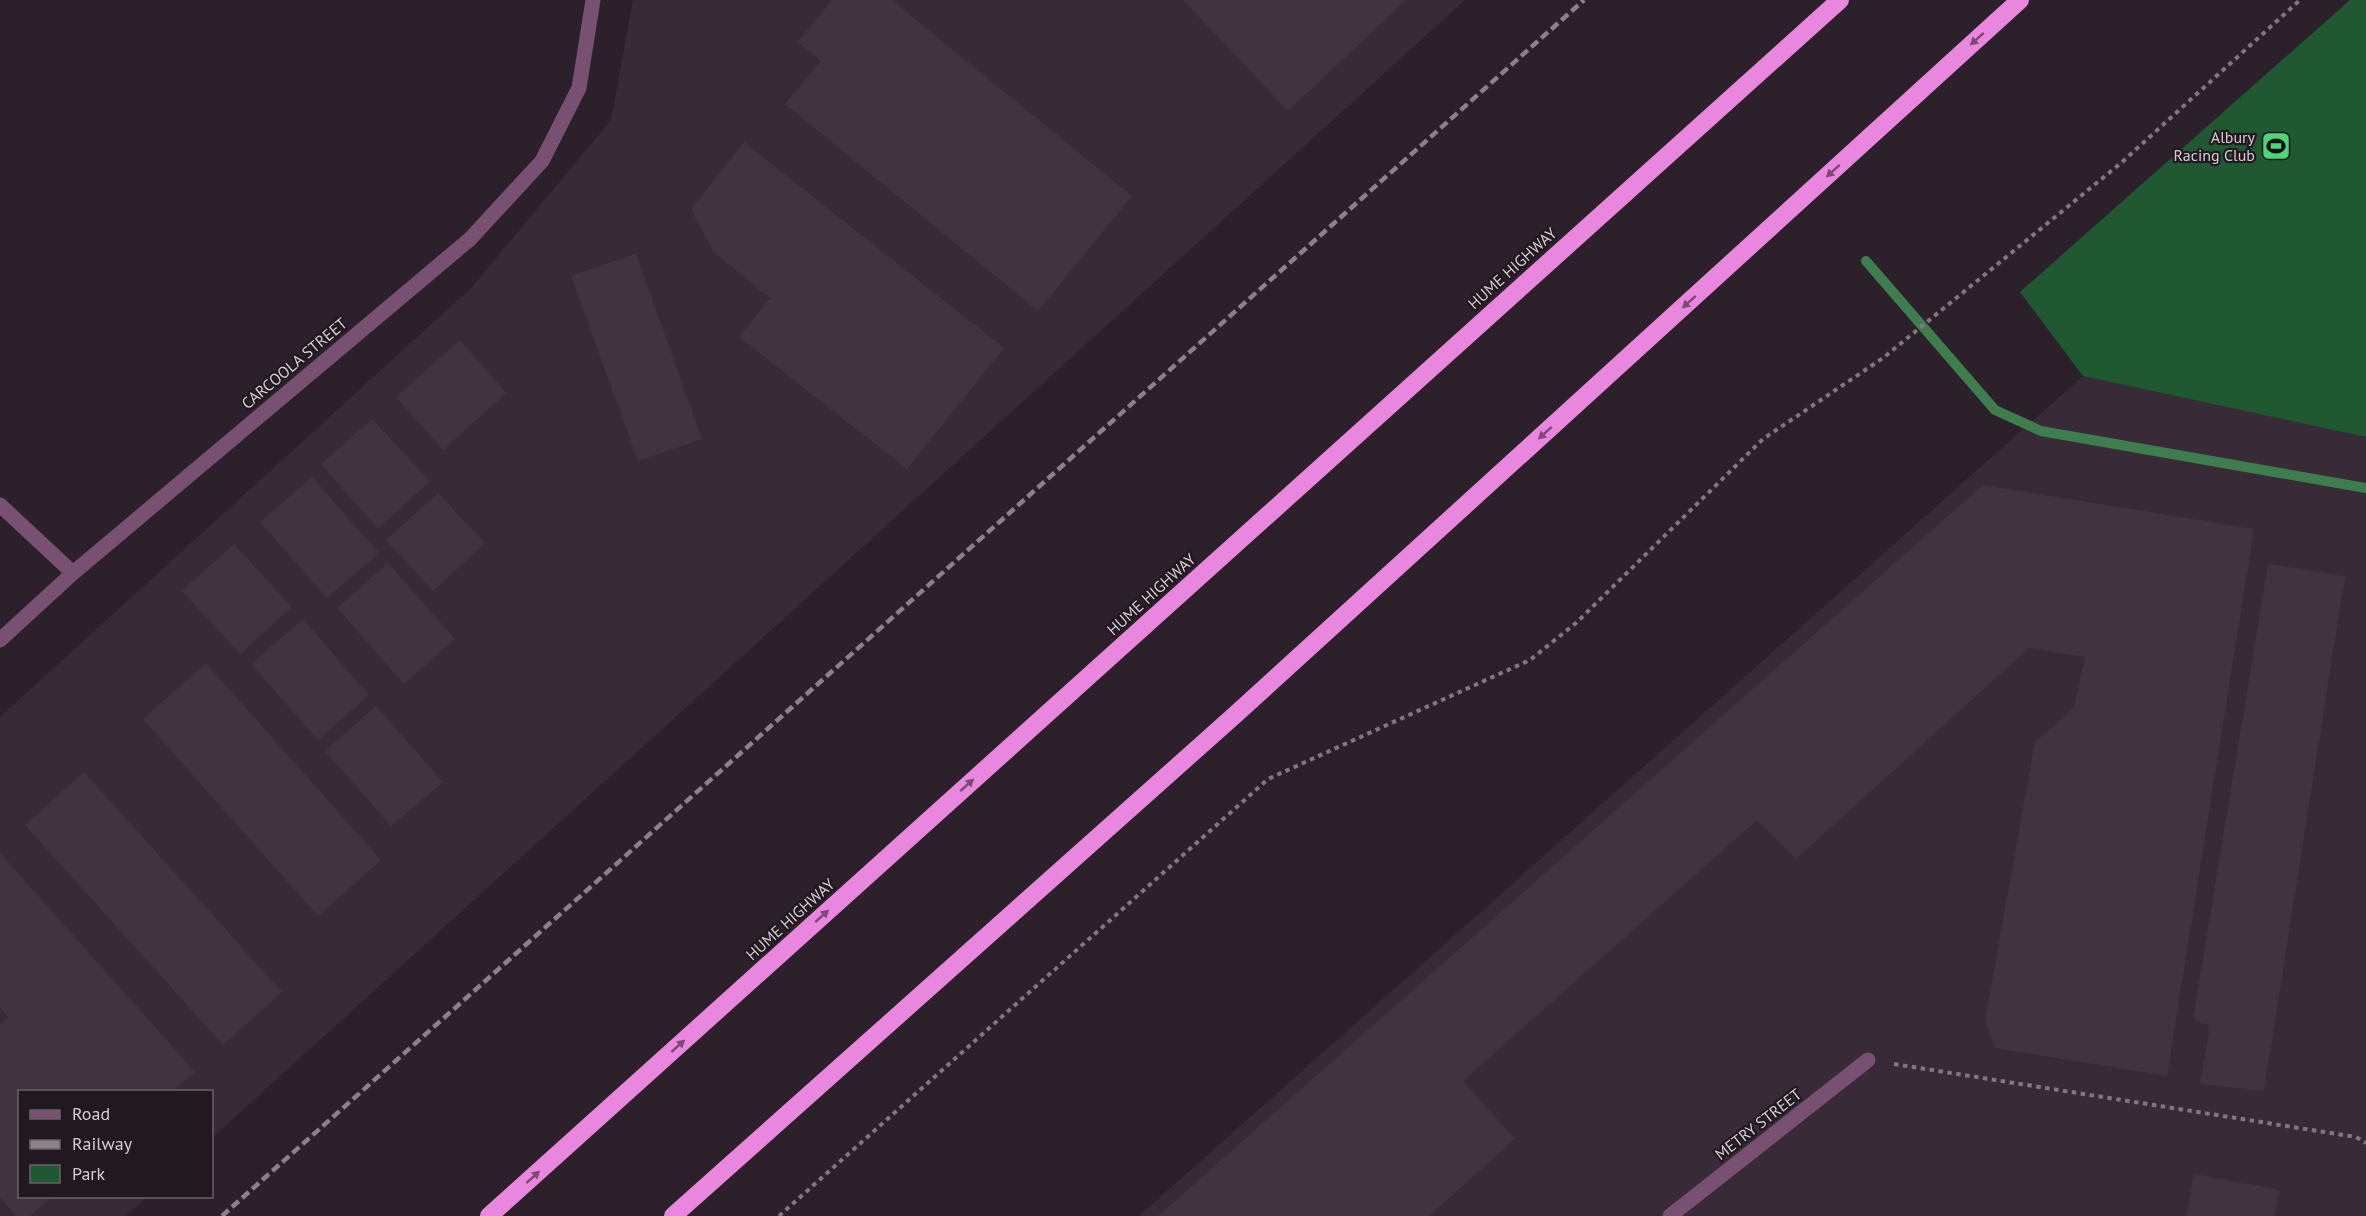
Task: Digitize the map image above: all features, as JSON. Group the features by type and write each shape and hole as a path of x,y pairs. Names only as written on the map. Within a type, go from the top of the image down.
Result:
{"highway":[{"name":"HUME HIGHWAY","path":"489,1216 1840,0"},
{"path":"673,1216 1236,714 2020,0"}],"street":[{"name":"CARCOOLA STREET","path":"0,640 73,573 470,238 543,161 579,88 593,0"},
{"path":"0,505 73,573"},
{"name":"METRY STREET","path":"1670,1216 1868,1060"}],"path":[{"path":"778,1216 1268,780 1530,660 1576,623 1763,439 1883,358 2121,163 2300,0"},
{"path":"1868,1060 1959,1072 2356,1137 2366,1143"}],"shaded area":[{"path":"633,0 1465,0 213,1137 213,1090 18,1090 18,1198 146,1198 126,1216 0,1216 0,717 471,288 611,120"},
{"path":"2083,376 2366,437 2366,1216 1139,1216"}],"green space":[{"name":"Albury Racing Club","path":"2350,0 2366,0 2366,437 2083,376 2020,292"}],"building":[{"path":"832,0 892,0 1132,196 1038,311 785,104 821,61 798,42"},
{"path":"1183,0 1406,0 1288,111"},
{"path":"744,142 1004,348 907,469 739,337 770,298 713,252 691,209"},
{"path":"636,254 702,439 638,461 571,276"},
{"path":"460,340 506,393 443,450 396,397"},
{"path":"372,419 430,481 378,529 321,464"},
{"path":"312,477 379,553 327,598 260,522"},
{"path":"1983,485 2254,529 2167,1076 1995,1048 1985,1020 2035,742 2074,708 2085,657 2029,648 1796,859 1757,820 1463,1081 1515,1139 1429,1216 1158,1216"},
{"path":"438,493 485,543 433,591 386,540"},
{"path":"234,544 292,607 240,654 182,591"},
{"path":"388,563 455,639 404,684 337,608"},
{"path":"2268,564 2345,576 2264,1091 2200,1084 2210,1026 2193,1019"},
{"path":"303,619 369,695 318,740 251,664"},
{"path":"206,663 381,860 318,916 143,719"},
{"path":"376,706 443,782 391,826 325,751"},
{"path":"84,772 282,992 223,1045 25,825"},
{"path":"0,853 195,1072 174,1090 18,1090 18,1198 51,1198 30,1216 16,1216 0,1197 0,1024 8,1017 0,1008"},
{"path":"2194,1174 2280,1190 2275,1216 2186,1216"}],"waterway":[{"path":"1866,261 1995,410 2041,431 2366,488"}],"railway":[{"path":"222,1216 1584,0"}],"place":[{"name":"Albury Racing Club","path":"2276,146"}]}
